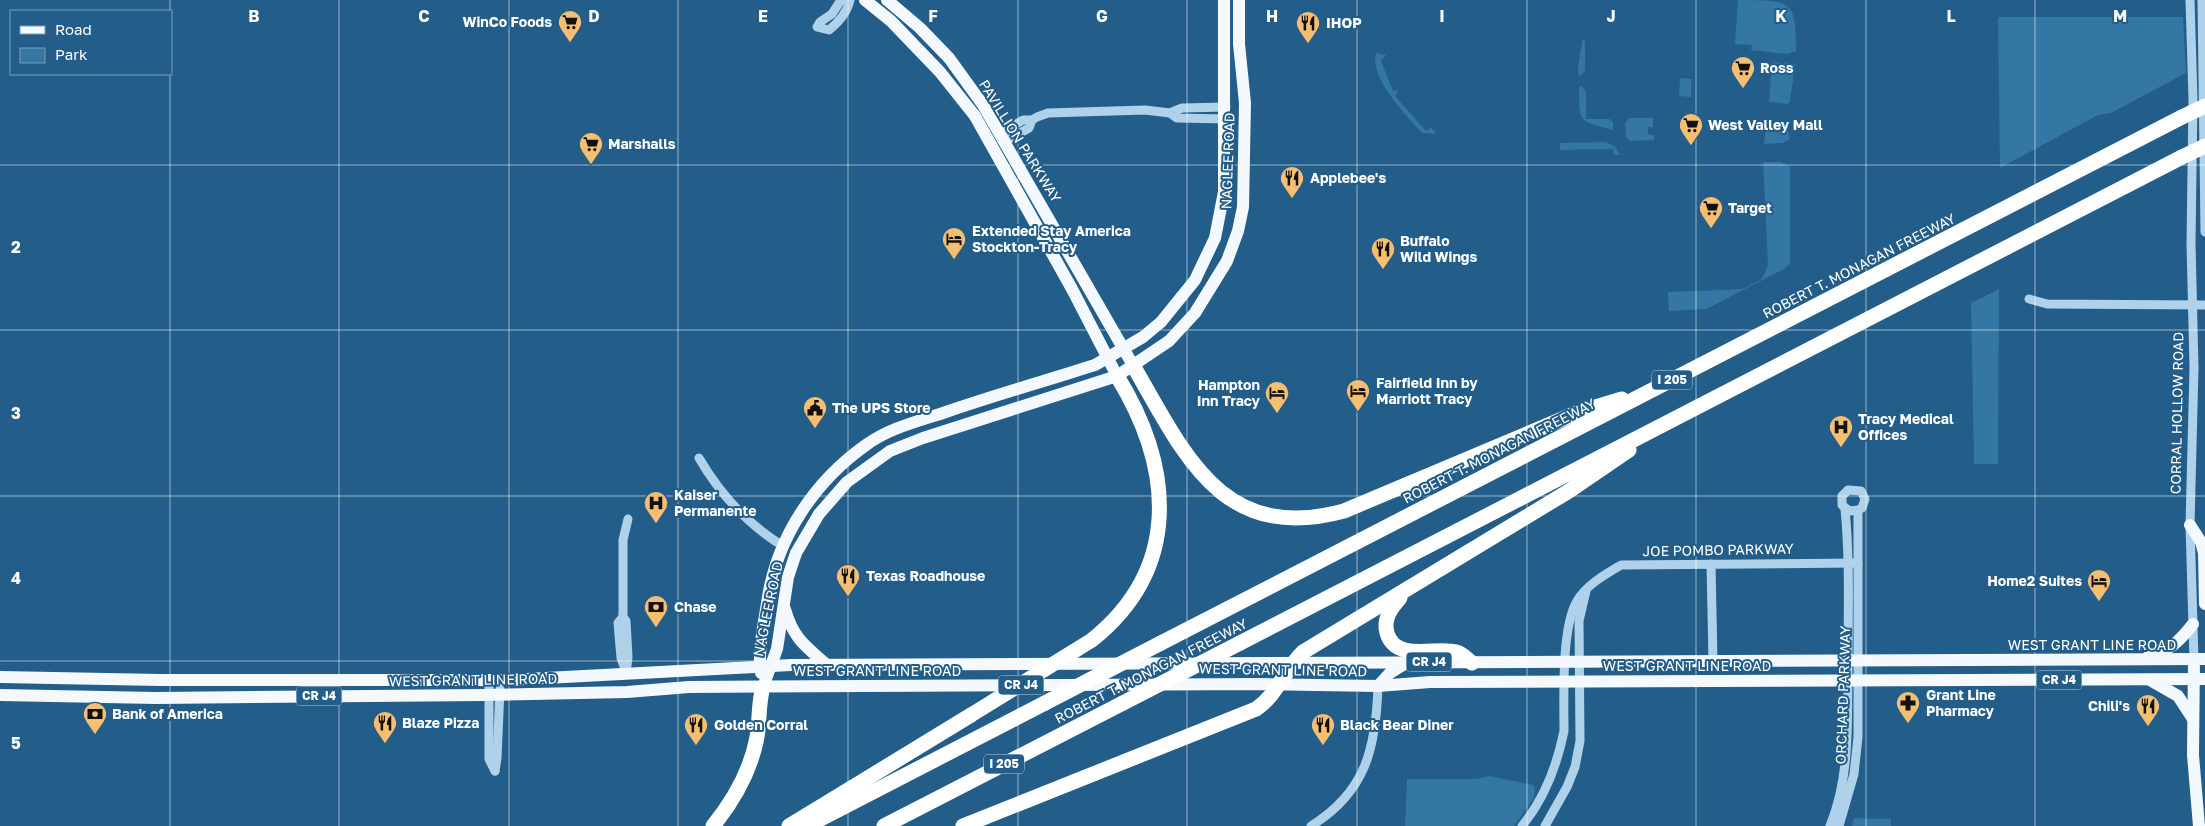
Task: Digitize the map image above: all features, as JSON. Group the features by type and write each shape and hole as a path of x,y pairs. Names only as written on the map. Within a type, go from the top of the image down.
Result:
{"highway":[{"name":"ROBERT T. MONAGAN FREEWAY","path":"807,826 2205,106"},
{"name":"ROBERT T. MONAGAN FREEWAY","path":"884,826 2205,146"},
{"path":"1134,367 1181,448 1208,481 1222,494 1251,511 1292,519 1320,518 1344,511 1579,412 1612,401 1645,394"},
{"path":"789,826 1092,640 1113,622 1139,587 1156,544 1161,514 1160,489 1152,453 1117,376"},
{"path":"963,826 1247,713 1263,704 1278,685 1291,663 1310,648 1405,592 1606,467 1656,430"},
{"path":"1405,592 1392,606 1387,618 1385,628 1388,638 1400,648 1419,652 1456,652 1472,663"},
{"path":"714,826 738,790 749,764 757,736 759,700 763,687"}],"main road":[{"name":"PAVILLION PARKWAY","path":"865,0 892,22 940,72 975,116 1117,376"},
{"name":"PAVILLION PARKWAY","path":"887,0 920,28 949,58 983,105 1134,367"},
{"name":"NAGLEE ROAD","path":"763,687 771,579 792,526 809,500 832,474 867,444 902,426 1094,365 1124,349 1143,337 1161,322 1180,299 1204,264 1215,238 1222,214 1224,192 1226,113 1224,0"},
{"name":"NAGLEE ROAD","path":"766,666 783,604 788,577 796,553 811,526 847,482 890,451 923,438 1117,376 1134,367 1169,341 1195,313 1219,275 1238,231 1243,207 1245,120 1239,44 1239,0"},
{"path":"2190,525 2201,542 2204,553 2205,604"},
{"path":"783,604 794,634 800,642 828,665"},
{"path":"2141,660 2174,646 2193,624"},
{"name":"WEST GRANT LINE ROAD","path":"0,677 160,680 494,679 766,666 828,665 2199,659"},
{"name":"CORRAL HOLLOW ROAD","path":"2199,659 2199,679 2193,720 2193,755 2199,826"},
{"path":"1378,686 1390,674 1408,662"},
{"path":"2147,679 2178,696 2193,720"},
{"name":"WEST GRANT LINE ROAD","path":"0,695 156,698 494,695 627,692 689,687 1378,686 1430,682 2199,679"}],"street":[{"path":"841,0 832,14 820,22 817,27 829,30 840,20 850,0"},
{"name":"CORRAL HOLLOW ROAD","path":"2190,0 2193,99 2190,525 2193,624 2199,659"},
{"path":"2202,0 2205,232"},
{"path":"1002,138 1029,128 1032,120 1048,113 1145,110 1170,113 1182,108 1226,113"},
{"path":"2028,299 2047,304 2205,305"},
{"path":"699,458 738,511 763,534 783,546"},
{"path":"1845,509 1854,512 1858,510 1865,499 1861,491 1857,489 1848,490 1844,492 1841,501 1845,509 1853,661"},
{"name":"ORCHARD PARKWAY","path":"1839,826 1846,808 1856,763 1853,661 1858,563 1858,510"},
{"path":"626,674 620,658 618,623 623,617 623,540 628,519"},
{"name":"JOE POMBO PARKWAY","path":"1522,826 1540,801 1554,768 1564,731 1564,681 1572,662 1586,591 1604,575 1621,566 1858,563"},
{"path":"1711,564 1713,662"},
{"name":"JOE POMBO PARKWAY","path":"1545,826 1567,787 1575,767 1580,741 1580,681 1572,662"},
{"path":"494,679 497,758 494,771 489,759 494,695"},
{"name":"ORCHARD PARKWAY","path":"1830,826 1844,778 1853,680"},
{"path":"1311,826 1327,815 1345,798 1368,762 1372,751 1377,714 1378,686"}],"green space":[{"path":"1738,0 1770,1 1787,6 1792,12 1795,22 1796,51 1788,54 1751,50 1752,45 1735,44"},
{"path":"1998,17 2183,17 2186,73 2111,113 2098,115 2000,168"},
{"path":"1582,39 1585,41 1585,71 1579,77 1578,67"},
{"path":"1376,53 1386,55 1381,61 1393,91 1399,90 1395,96 1426,131 1431,127 1436,134 1422,133 1399,107 1378,74 1375,63"},
{"path":"1772,62 1795,64 1790,102 1787,104 1769,102"},
{"path":"1680,78 1692,79 1691,97 1679,96"},
{"path":"1582,86 1586,92 1586,119 1609,119 1613,122 1613,130 1594,125 1584,119 1581,115 1579,87"},
{"path":"1630,118 1653,118 1653,127 1648,127 1648,134 1654,135 1654,140 1630,141 1626,137 1625,122"},
{"path":"1766,128 1788,130 1790,139 1783,143 1764,144"},
{"path":"1605,142 1615,146 1620,155 1614,155 1613,149 1560,150 1560,143"},
{"path":"1763,162 1781,162 1790,167 1790,263 1784,269 1706,309 1669,311 1668,292 1743,289 1762,279 1768,265"},
{"path":"1999,289 1998,464 1974,464 1971,303"},
{"path":"1489,776 1533,785 1535,788 1534,798 1514,826 1405,826 1407,779 1476,779"},
{"path":"1854,818 1891,819 1891,826 1852,826"}],"place":[{"name":"WinCo Foods","path":"570,43"},
{"name":"IHOP","path":"1308,44"},
{"name":"Ross","path":"1743,89"},
{"name":"West Valley Mall","path":"1691,146"},
{"name":"Marshalls","path":"591,165"},
{"name":"Applebee's","path":"1292,199"},
{"name":"Target","path":"1711,229"},
{"name":"Extended Stay America Stockton-Tracy","path":"954,260"},
{"name":"Buffalo Wild Wings","path":"1383,270"},
{"name":"Fairfield Inn by Marriott Tracy","path":"1358,412"},
{"name":"Hampton Inn Tracy","path":"1277,414"},
{"name":"The UPS Store","path":"815,429"},
{"name":"Tracy Medical Offices","path":"1841,448"},
{"name":"Kaiser Permanente","path":"656,524"},
{"name":"Texas Roadhouse","path":"848,597"},
{"name":"Home2 Suites","path":"2099,602"},
{"name":"Chase","path":"656,628"},
{"name":"Grant Line Pharmacy","path":"1908,724"},
{"name":"Chili's","path":"2148,727"},
{"name":"Bank of America","path":"95,735"},
{"name":"Blaze Pizza","path":"385,744"},
{"name":"Golden Corral","path":"696,746"},
{"name":"Black Bear Diner","path":"1323,746"}]}
